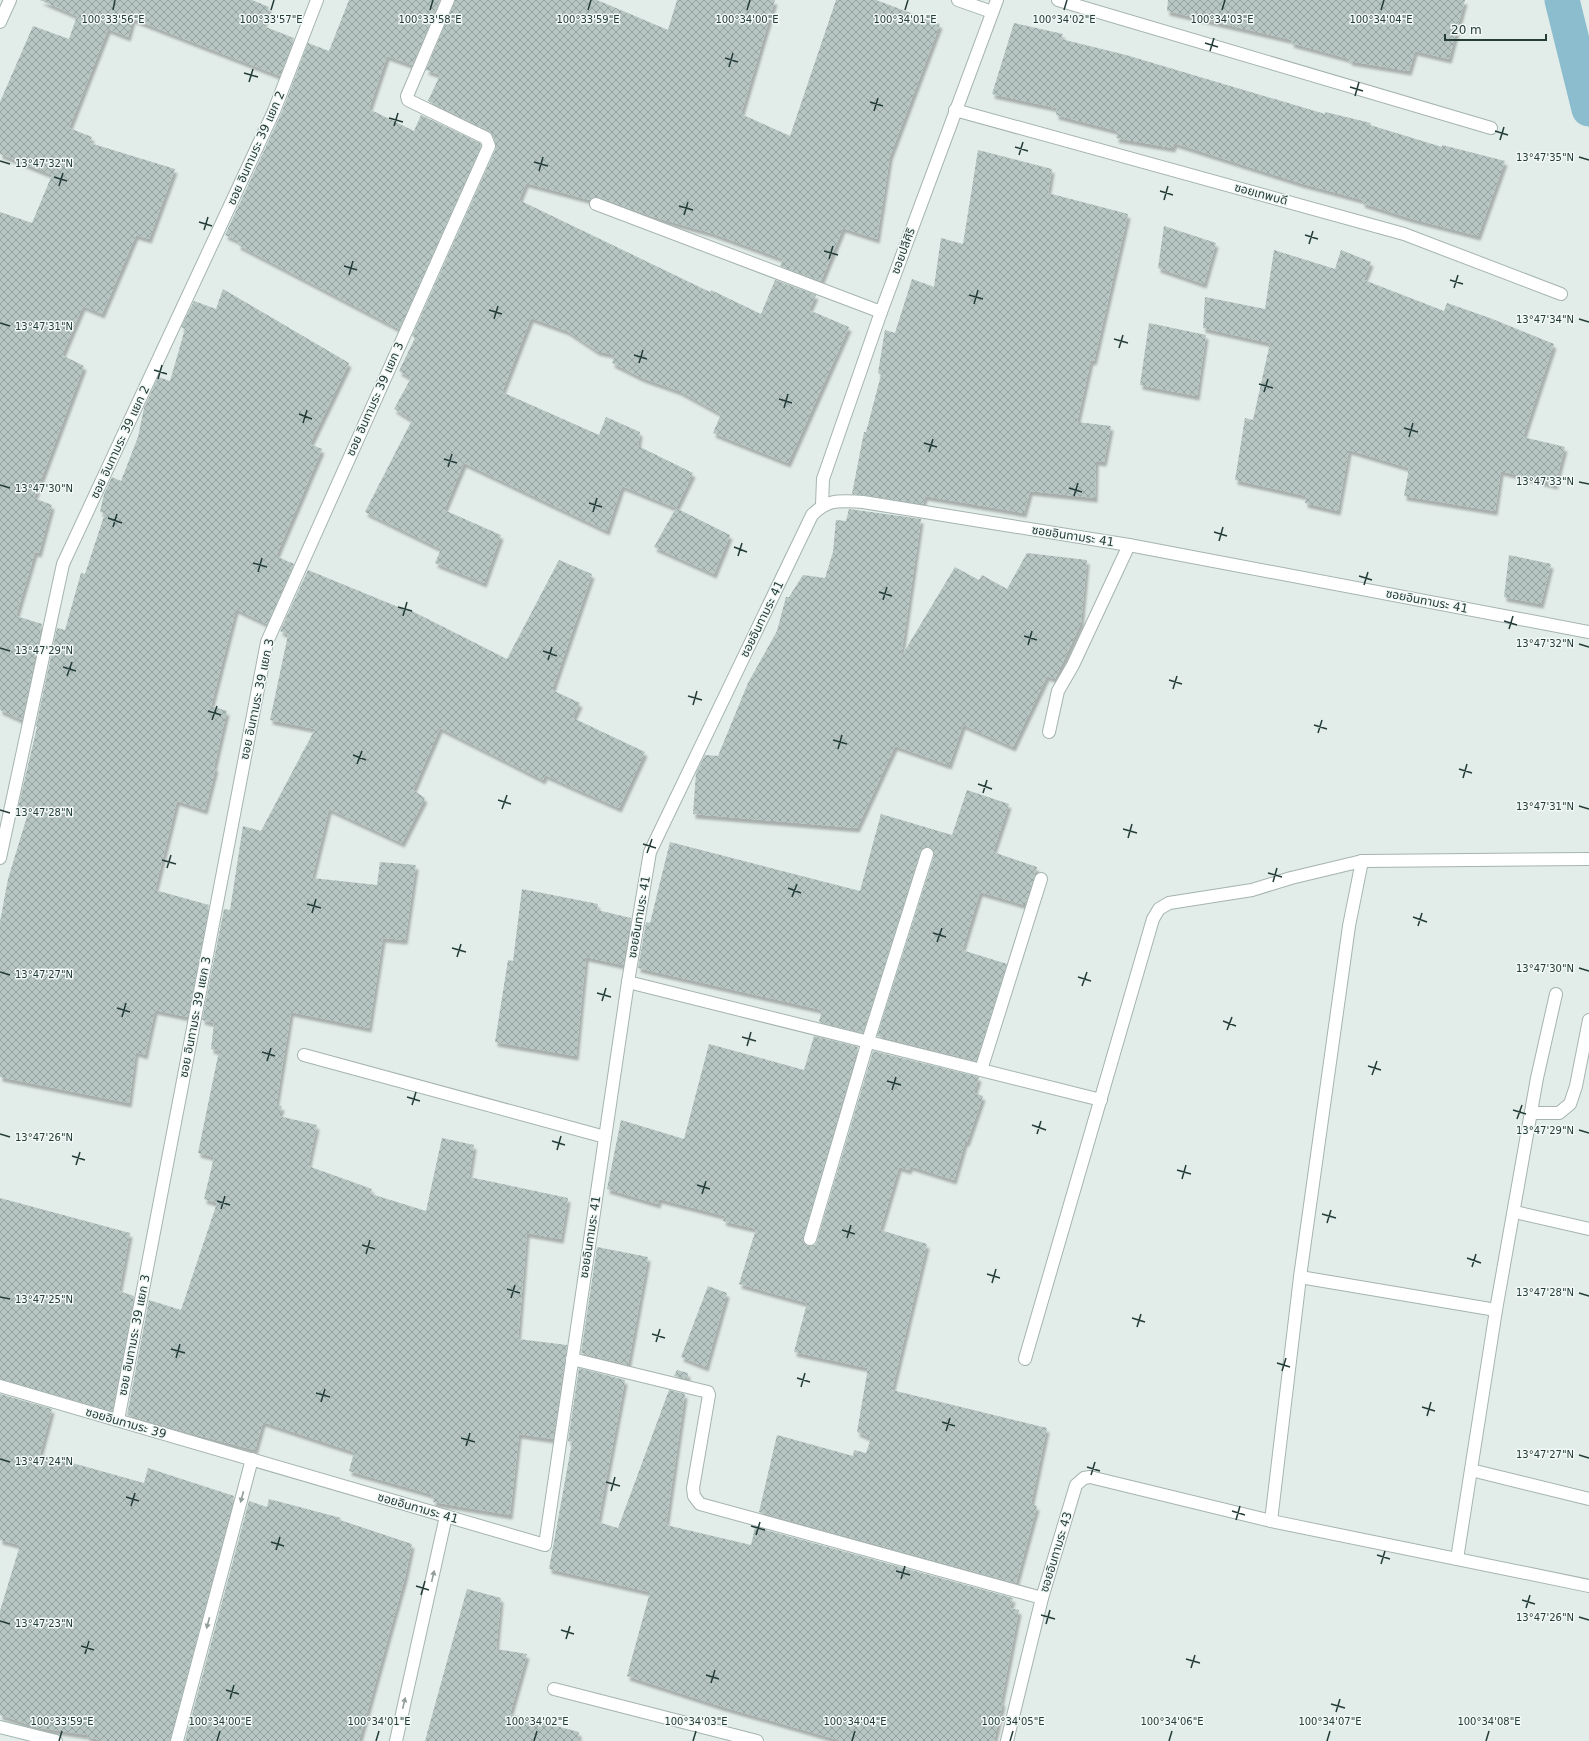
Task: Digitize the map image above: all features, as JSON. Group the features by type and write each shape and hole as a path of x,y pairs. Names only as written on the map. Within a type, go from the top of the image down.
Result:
{"street":[{"path":"0,22 10,0"},
{"name":"ซอย อินทามระ 39 แยก 2","path":"0,858 63,564 274,111 317,0"},
{"name":"ซอย อินทามระ 39 แยก 3","path":"118,1420 267,642 489,146 486,138 408,100 406,96 448,0"},
{"path":"958,0 992,12"},
{"name":"ซอยปลีศิริ","path":"822,505 823,479 881,312 997,0"},
{"path":"1058,0 1491,128"},
{"name":"ซอยเทพบดี","path":"955,110 1404,234 1561,294"},
{"path":"596,204 881,312"},
{"name":"ซอยอินทามระ 41","path":"252,1459 545,1545 628,982 650,852 812,515 822,505 834,501 863,502 1129,545 1589,632"},
{"path":"1049,732 1058,691 1073,665 1129,545"},
{"path":"810,1239 868,1041 927,854"},
{"path":"1025,1358 1153,920 1159,909 1169,903 1252,890 1291,878 1362,861 1589,859"},
{"path":"1362,861 1349,926 1300,1277 1270,1521 1589,1586"},
{"path":"981,1070 1041,879"},
{"path":"628,982 1101,1100"},
{"path":"1457,1558 1496,1310 1515,1212 1531,1113 1556,994"},
{"path":"1531,1113 1559,1113 1570,1104 1576,1086 1589,1020"},
{"path":"304,1055 605,1138"},
{"path":"1515,1212 1589,1229"},
{"path":"1300,1277 1496,1310"},
{"path":"572,1359 708,1392 709,1395 693,1488 694,1496 700,1504 1042,1598"},
{"name":"ซอยอินทามระ 39","path":"0,1386 252,1459"},
{"path":"176,1741 252,1459"},
{"path":"1471,1470 1589,1499"},
{"name":"ซอยอินทามระ 43","path":"1007,1741 1042,1598 1076,1485 1079,1480 1090,1477 1270,1521"},
{"path":"396,1741 446,1516"},
{"path":"554,1690 757,1741"},
{"path":"0,1727 56,1741"}],"building":[{"path":"40,0 252,0 269,7 263,26 294,38 280,76 133,19 128,37 108,29 69,128 92,137 90,143 175,169 149,239 136,235 102,314 83,306 62,355 84,366 34,498 52,505 39,553 35,552 16,616 42,624 22,720 0,710 0,212 32,223 52,175 0,154 0,102 33,26 69,39 77,16"},
{"path":"349,0 440,0 412,65 387,56 369,109 414,131 421,115 480,143 481,146 399,329 238,245 239,241 225,235 281,114 308,43 329,51"},
{"path":"455,0 597,0 668,30 677,0 775,0 741,114 790,136 836,0 876,0 940,24 890,156 877,239 843,228 821,281 780,266 783,259 711,233 650,216 599,197 594,197 590,200 526,183 519,200 710,292 711,290 761,314 775,280 816,295 809,310 849,327 788,463 713,433 721,414 679,391 642,378 612,363 615,355 597,351 567,331 531,318 502,392 599,435 606,417 640,432 638,446 693,473 676,508 622,486 607,531 464,463 444,510 501,535 484,583 435,563 441,549 365,512 412,420 394,409 411,378 399,371 415,338 412,336 496,148 493,135 489,131 428,101 440,75 426,70"},
{"path":"1168,0 1465,0 1449,59 1415,51 1409,71 1349,61 1350,59 1291,43 1292,40 1167,11"},
{"path":"1014,23 1063,34 1061,39 1126,55 1325,114 1325,112 1371,123 1370,125 1442,147 1442,145 1505,161 1478,236 1409,218 1362,203 1363,200 1300,183 1174,143 1173,148 1116,138 1118,131 1056,115 1057,108 992,94"},
{"path":"978,150 1052,169 1048,193 1128,214 1094,361 1091,360 1077,422 1111,426 1104,462 1096,461 1095,498 1030,491 1024,513 925,496 923,504 852,494 864,432 866,432 881,375 878,373 885,330 895,333 912,279 934,287 941,238 963,244"},
{"path":"1164,226 1216,243 1204,284 1158,268"},
{"path":"1274,250 1335,269 1341,250 1371,262 1364,280 1444,311 1447,303 1490,318 1554,344 1523,437 1565,447 1555,485 1501,471 1495,511 1404,496 1409,468 1349,450 1338,511 1305,503 1306,496 1235,480 1245,418 1253,420 1270,343 1203,328 1205,297 1265,309"},
{"path":"223,289 349,363 310,444 322,449 276,556 294,564 267,624 236,609 211,706 227,711 214,767 216,767 205,810 177,801 155,890 209,905 188,1017 155,1010 145,1055 136,1052 129,1103 0,1077 0,922 8,879 29,810 18,808 37,727 57,628 65,630 81,573 85,574 105,513 100,512 104,494 112,477 121,481 138,437 144,408 158,377 170,381 185,329 181,327 194,301 216,309"},
{"path":"1149,323 1206,335 1197,396 1140,385"},
{"path":"676,508 730,535 714,574 654,547"},
{"path":"849,509 921,519 901,657 955,567 979,580 982,575 1007,589 1027,553 1087,560 1081,623 1055,679 1047,676 1013,747 963,725 949,765 895,746 857,828 693,814 696,773 705,755 718,756 748,683 777,631 786,597 789,597 803,575 825,578 833,552 836,520 846,521"},
{"path":"1509,555 1551,564 1541,604 1504,597"},
{"path":"559,560 592,574 552,690 580,703 573,718 645,752 619,808 545,775 543,780 440,728 413,790 425,798 402,843 329,809 312,878 377,885 380,862 416,865 405,940 383,938 369,1028 291,1012 276,1105 282,1106 279,1116 317,1125 308,1166 372,1189 371,1194 426,1211 442,1138 474,1145 469,1177 568,1198 561,1239 527,1233 518,1339 567,1345 553,1439 519,1434 510,1515 433,1502 434,1495 349,1471 354,1452 263,1422 255,1450 127,1415 149,1300 181,1310 217,1203 204,1199 214,1157 198,1153 219,1051 211,1049 214,1023 202,1020 224,909 230,910 243,826 261,831 315,729 270,720 288,635 280,631 308,570 408,611 408,609 507,659"},
{"path":"967,790 1009,804 993,852 1037,867 1025,905 980,892 962,950 1007,964 976,1061 877,1036 934,856 933,849 929,847 922,848 920,852 863,1033 819,1022 822,1010 638,968 646,922 650,923 670,842 860,891 881,814 952,835"},
{"path":"522,889 598,904 597,910 631,918 623,965 586,957 576,1056 495,1042 508,960 513,961"},
{"path":"814,1036 858,1047 803,1237 804,1244 808,1246 815,1245 817,1241 873,1051 979,1077 974,1093 983,1096 967,1142 965,1142 954,1180 910,1166 909,1170 899,1167 880,1230 927,1244 892,1390 1047,1428 1031,1504 1037,1506 1016,1583 759,1512 777,1435 853,1456 854,1450 866,1453 871,1438 857,1432 868,1368 794,1352 807,1303 739,1284 756,1229 723,1221 725,1216 659,1199 658,1204 607,1189 621,1120 684,1139 709,1044 804,1070"},
{"path":"0,1198 130,1233 119,1291 134,1296 112,1411 0,1379"},
{"path":"597,1247 648,1257 628,1365 581,1353"},
{"path":"708,1286 727,1293 706,1367 681,1357"},
{"path":"579,1368 625,1380 598,1522 618,1528 669,1390 685,1394 666,1525 751,1545 755,1527 1013,1598 1010,1608 1019,1610 1001,1702 1003,1702 994,1741 842,1741 720,1706 627,1676 650,1592 549,1569 572,1442 568,1441"},
{"path":"677,1370 688,1373 687,1379 674,1376"},
{"path":"0,1394 52,1409 40,1454 144,1483 148,1468 234,1496 170,1741 105,1741 87,1737 88,1735 39,1728 0,1715 0,1611 20,1545 0,1540"},
{"path":"269,1499 341,1518 340,1520 412,1544 405,1577 359,1741 185,1741 249,1501 267,1507"},
{"path":"467,1589 501,1598 496,1649 527,1654 510,1714 579,1732 578,1741 425,1741"}],"waterway":[{"path":"1562,0 1589,109"}]}
